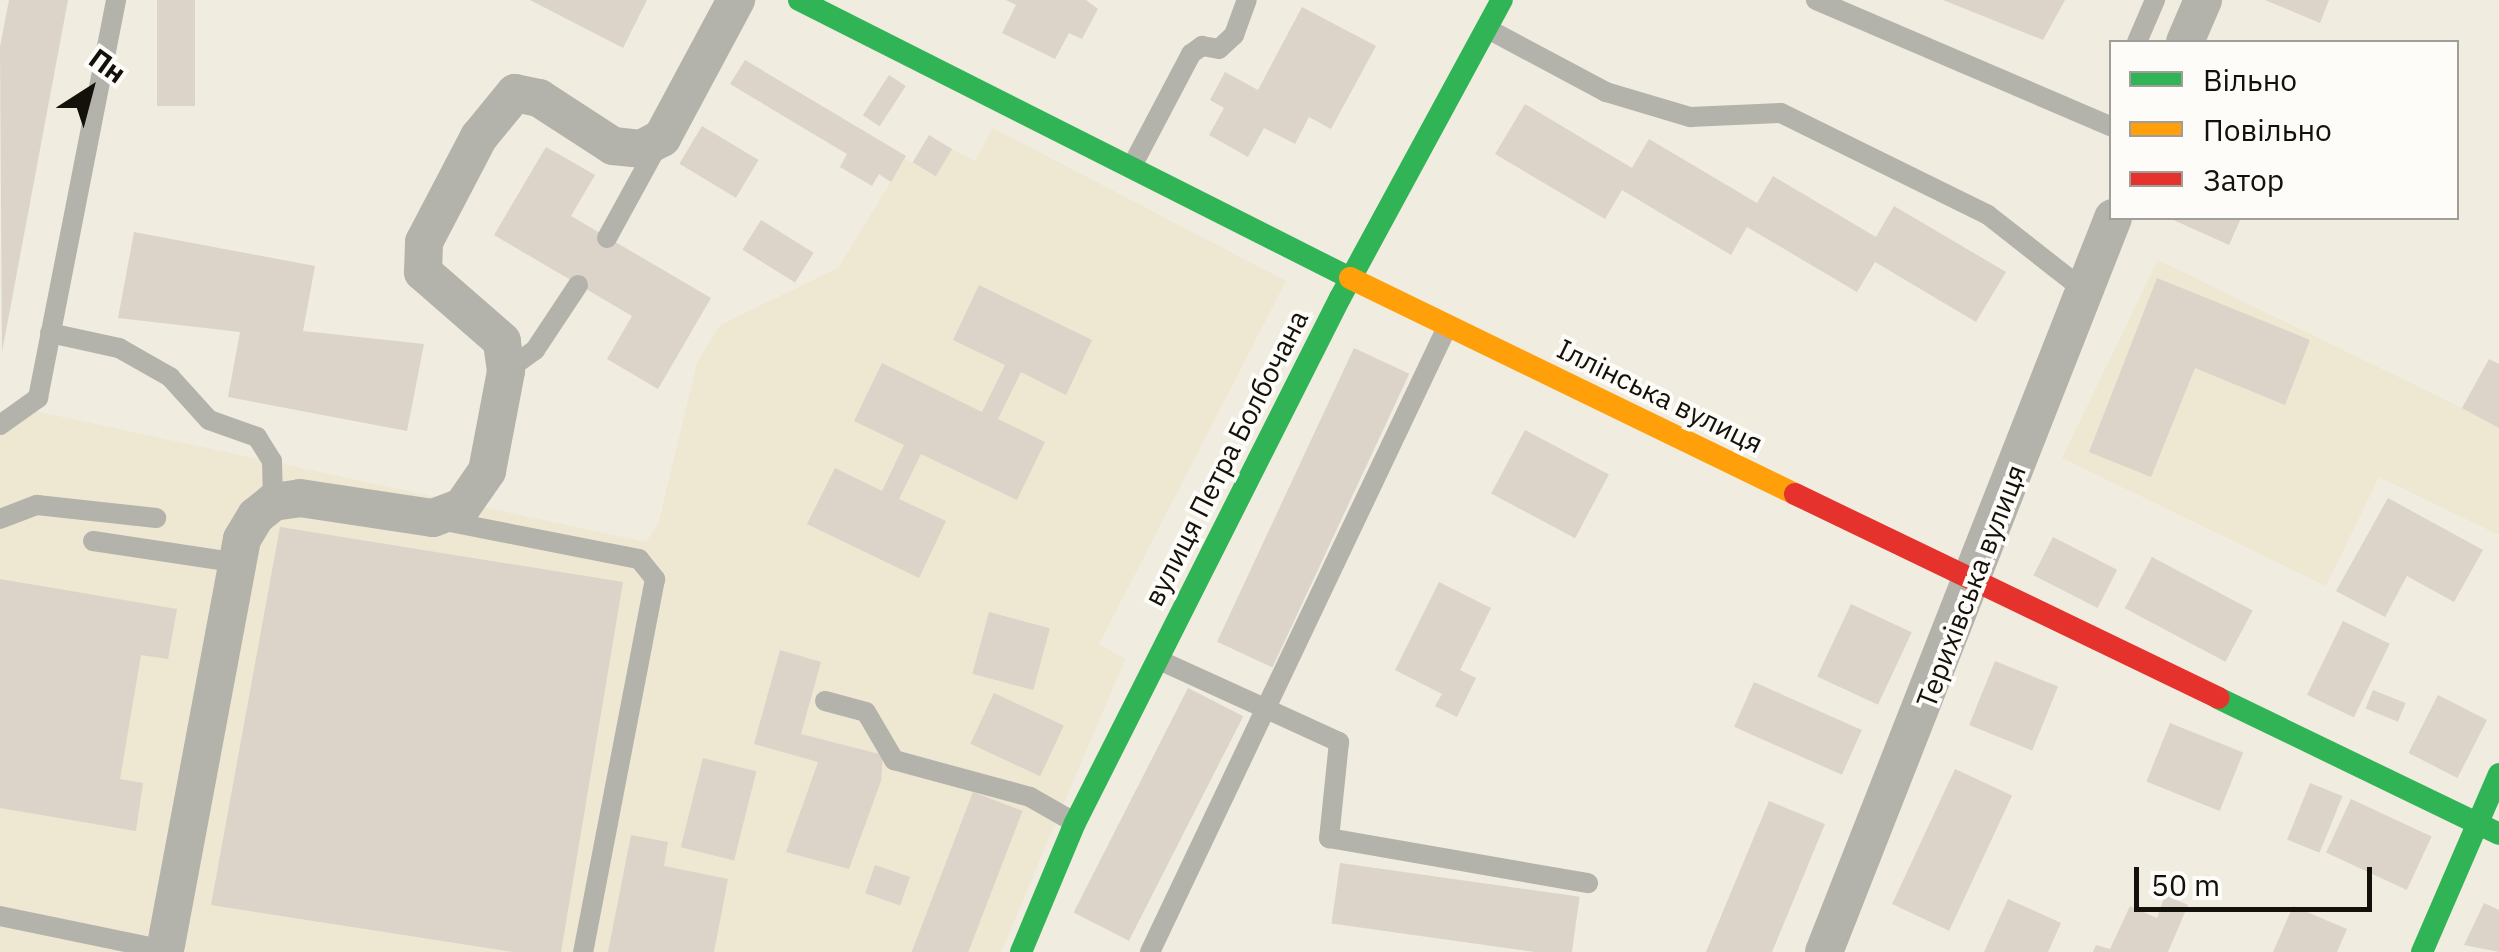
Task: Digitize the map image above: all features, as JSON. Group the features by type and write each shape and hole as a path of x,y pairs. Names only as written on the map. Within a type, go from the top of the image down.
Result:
{"street":[{"path":"165,948 242,539 273,502 300,498 433,518 462,507 487,471 506,371 502,340 436,291 424,272 434,219 500,106 515,93 539,98 613,146 641,150 662,138 736,0"},
{"name":"вулиця Петра Болбочана","path":"1021,952 1076,822 1351,278 1502,0"},
{"path":"2185,40 2203,0"},
{"name":"Іллінська вулиця","path":"806,2 869,26 1132,166 1448,326 1974,584 2489,829"},
{"name":"Терихівська вулиця","path":"1824,952 1974,584 2112,220"},
{"path":"2422,952 2489,829 2499,774"}],"lane":[{"path":"0,424 38,398 116,0"},
{"path":"1132,166 1191,54 1202,46 1218,49 1234,35 1247,0"},
{"path":"1816,0 2109,119"},
{"path":"2139,40 2155,0"},
{"path":"1486,28 1606,92 1673,112 1781,113 1988,215 2085,291"},
{"path":"607,238 662,138"},
{"path":"506,371 535,350 578,284"},
{"path":"1150,952 1448,326"},
{"path":"50,332 119,348 170,377 209,420 256,437 272,461 273,502"},
{"path":"0,519 37,505 156,518"},
{"path":"433,518 640,559 655,579 583,952"},
{"path":"92,541 238,563"},
{"path":"1158,660 1264,713 1339,742 1328,838 1588,883"},
{"path":"825,701 866,712 894,760 1030,798 1076,822"},
{"path":"0,916 165,948"}],"shaded area":[{"path":"993,128 1286,281 1099,644 1125,659 1001,952 0,952 0,411 16,407 646,542 658,525 697,363 720,325 838,268 905,159 934,176 952,149 975,161"},
{"path":"2158,260 2499,426 2499,535 2379,477 2326,586 2062,458"}],"building":[{"path":"9,0 68,0 2,352 0,47"},
{"path":"157,0 195,0 195,106 157,106"},
{"path":"530,0 647,0 623,48"},
{"path":"1006,0 1086,0 1098,9 1082,39 1069,33 1055,59 1002,33 1016,5"},
{"path":"1943,0 2065,0 2043,40"},
{"path":"2265,0 2329,0 2320,23"},
{"path":"1302,7 1376,46 1331,129 1309,117 1295,144 1264,128 1248,157 1209,135 1224,108 1210,100 1225,72 1258,90"},
{"path":"745,60 906,156 891,182 879,174 872,186 840,167 847,154 730,84"},
{"path":"889,75 906,86 880,126 863,115"},
{"path":"1525,104 1632,168 1649,139 1757,203 1773,176 1876,237 1894,206 2006,272 1976,322 1875,262 1857,292 1747,227 1731,255 1622,190 1605,219 1495,154"},
{"path":"702,126 759,160 736,198 679,164"},
{"path":"929,135 952,149 936,176 913,162"},
{"path":"546,147 595,175 571,216 711,298 658,389 607,359 632,316 494,235"},
{"path":"761,220 814,253 795,283 742,250"},
{"path":"2173,220 2240,220 2229,245"},
{"path":"134,232 315,266 303,331 424,344 407,431 228,397 240,332 118,318"},
{"path":"2157,278 2310,340 2285,405 2195,368 2151,477 2089,452"},
{"path":"979,285 1092,340 1066,395 1021,372 998,419 1045,442 1017,500 921,454 899,499 946,521 919,578 807,524 835,468 882,491 904,445 854,421 882,363 982,412 1005,365 953,340"},
{"path":"1354,348 1409,374 1272,667 1217,642"},
{"path":"2489,359 2499,364 2499,428 2462,408"},
{"path":"1525,430 1609,475 1575,538 1491,494"},
{"path":"2388,498 2483,550 2454,602 2407,576 2385,617 2336,591"},
{"path":"280,527 623,582 561,952 513,952 211,905"},
{"path":"2053,537 2117,570 2098,608 2033,575"},
{"path":"2152,557 2253,611 2225,662 2125,608"},
{"path":"0,579 177,609 168,659 141,655 120,779 143,783 136,831 0,808"},
{"path":"1439,582 1491,608 1460,670 1476,678 1457,717 1435,706 1442,694 1395,670"},
{"path":"1851,604 1912,632 1878,705 1817,677"},
{"path":"989,612 1050,628 1033,690 972,674"},
{"path":"2343,621 2390,644 2354,717 2307,695"},
{"path":"780,650 821,662 801,734 883,755 881,781 849,869 786,852 818,762 754,744"},
{"path":"1995,661 2058,686 2032,750 1969,725"},
{"path":"1754,682 1862,730 1842,775 1734,727"},
{"path":"1188,688 1243,716 1129,941 1074,913"},
{"path":"2373,690 2405,703 2398,722 2366,709"},
{"path":"994,693 1064,726 1040,776 970,744"},
{"path":"2438,695 2487,720 2457,778 2408,753"},
{"path":"2170,723 2243,753 2220,811 2146,781"},
{"path":"703,758 756,771 734,861 681,847"},
{"path":"1955,769 2012,796 1949,931 1892,904"},
{"path":"2310,783 2342,796 2320,853 2287,840"},
{"path":"973,792 1022,811 968,952 912,952"},
{"path":"2351,799 2432,837 2407,890 2326,852"},
{"path":"1769,801 1825,824 1772,952 1706,952"},
{"path":"631,835 668,842 664,866 728,879 714,952 608,952"},
{"path":"1340,863 1580,897 1572,952 1535,952 1332,923"},
{"path":"875,865 910,877 900,905 865,893"},
{"path":"2165,895 2188,905 2168,952 2093,952 2096,945 2110,949 2130,906 2157,918"},
{"path":"2008,899 2061,923 2048,952 1984,952"},
{"path":"2484,903 2499,910 2499,952 2464,945"},
{"path":"2293,906 2347,929 2337,952 2273,952"}],"traffic: fast":[{"path":"799,0 1350,278"},
{"path":"1021,952 1075,823 1340,298 1502,0"},
{"path":"2218,698 2499,834"},
{"path":"2422,952 2499,774"}],"traffic: slow":[{"path":"1350,278 1795,494"}],"traffic: jam":[{"path":"1795,494 2218,698"}]}
